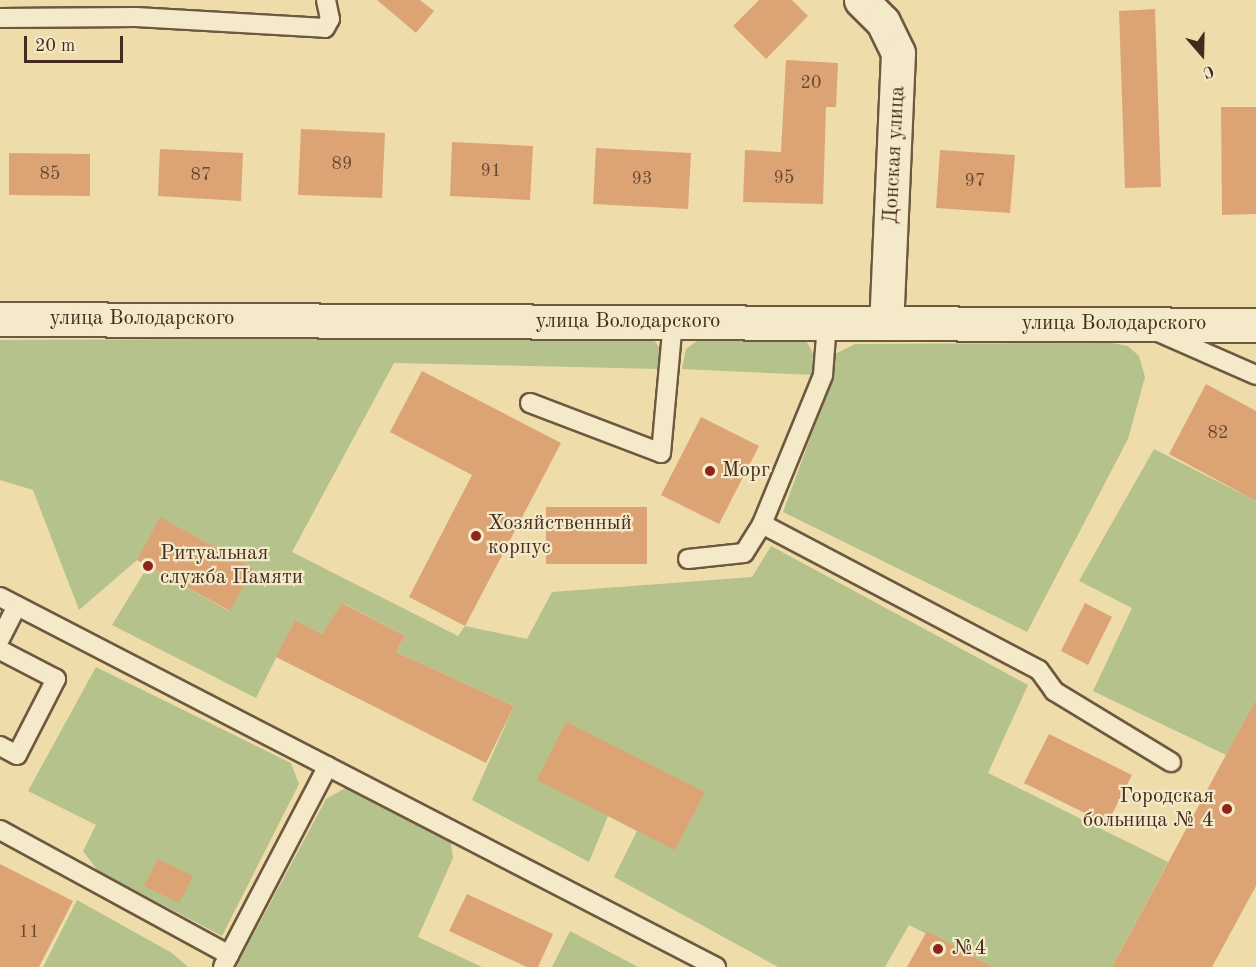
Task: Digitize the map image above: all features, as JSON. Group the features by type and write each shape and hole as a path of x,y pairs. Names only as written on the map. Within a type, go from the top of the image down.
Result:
{"street":[{"name":"Донская улица","path":"861,0 883,22 898,53 886,323"},
{"name":"улица Володарского","path":"0,319 1256,325"}],"lane":[{"path":"0,18 136,9 325,28 330,19 326,0"},
{"path":"530,402 661,453 673,322"},
{"path":"688,559 744,553 762,524 823,375 827,322"},
{"path":"1140,324 1256,375"},
{"path":"762,524 1039,670 1054,691 1171,762"},
{"path":"0,597 716,967"},
{"path":"0,639 17,606"},
{"path":"0,650 56,679 17,755 0,746"},
{"path":"0,830 226,961 328,766"}],"green space":[{"path":"652,337 660,349 660,369 394,363 292,552 458,636 465,626 527,639 552,592 752,577 771,546 1028,685 988,773 1168,862 1112,967 992,967 909,925 885,967 778,967 614,877 637,831 608,816 589,862 472,800 514,706 396,652 405,636 343,603 322,634 295,620 256,698 112,625 148,566 229,611 253,568 161,518 137,560 79,610 33,490 0,480 0,340"},
{"path":"701,338 805,338 815,358 814,375 682,369 686,349"},
{"path":"1112,343 1128,346 1139,356 1145,377 1128,439 1027,632 783,512 833,376 835,354 855,344"},
{"path":"1154,449 1256,501 1256,699 1226,755 1093,691 1132,608 1079,581"},
{"path":"96,667 291,763 299,784 222,936 98,871 83,851 96,825 28,791"},
{"path":"349,786 449,831 453,858 418,937 482,967 236,967 326,799"},
{"path":"77,900 172,953 188,967 43,967"},
{"path":"570,931 638,967 552,967"}],"building":[{"path":"377,0 420,0 434,11 416,33"},
{"path":"759,0 792,0 808,16 766,59 733,26"},
{"path":"1155,9 1161,187 1125,188 1119,11"},
{"path":"786,60 838,63 836,107 826,107 823,204 743,202 745,150 781,152"},
{"path":"1221,107 1256,107 1256,214 1222,215"},
{"path":"301,129 385,133 382,198 298,195"},
{"path":"452,142 533,146 530,200 450,196"},
{"path":"596,148 691,153 688,209 593,204"},
{"path":"160,149 243,153 241,201 158,196"},
{"path":"940,150 1015,155 1010,213 936,208"},
{"path":"9,153 90,154 90,196 9,195"},
{"name":"Хозяйственный корпус","path":"422,371 561,443 465,626 409,597 472,475 390,432"},
{"path":"1206,384 1256,411 1256,501 1169,454"},
{"name":"Морг","path":"701,417 759,446 719,524 661,495"},
{"path":"546,507 647,507 647,564 546,564"},
{"path":"160,517 253,568 230,611 137,560"},
{"path":"342,603 405,636 396,652 514,706 486,763 276,657 295,620 322,634"},
{"path":"1085,603 1112,617 1088,665 1061,651"},
{"name":"Городская больница № 4","path":"1256,699 1256,886 1212,967 1112,967"},
{"path":"566,722 705,792 675,850 537,780"},
{"path":"1049,734 1132,775 1107,824 1024,783"},
{"path":"158,859 193,876 179,903 144,886"},
{"path":"0,864 73,901 39,967 0,967"},
{"path":"467,894 553,934 538,967 527,967 449,931"},
{"name":"№4","path":"927,931 992,967 907,967"}],"place":[{"name":"Морг","path":"710,471"},
{"name":"Хозяйственный корпус","path":"476,536"},
{"name":"Ритуальная служба Памяти","path":"148,566"},
{"name":"Городская больница № 4","path":"1227,809"},
{"name":"№4","path":"938,949"}]}
